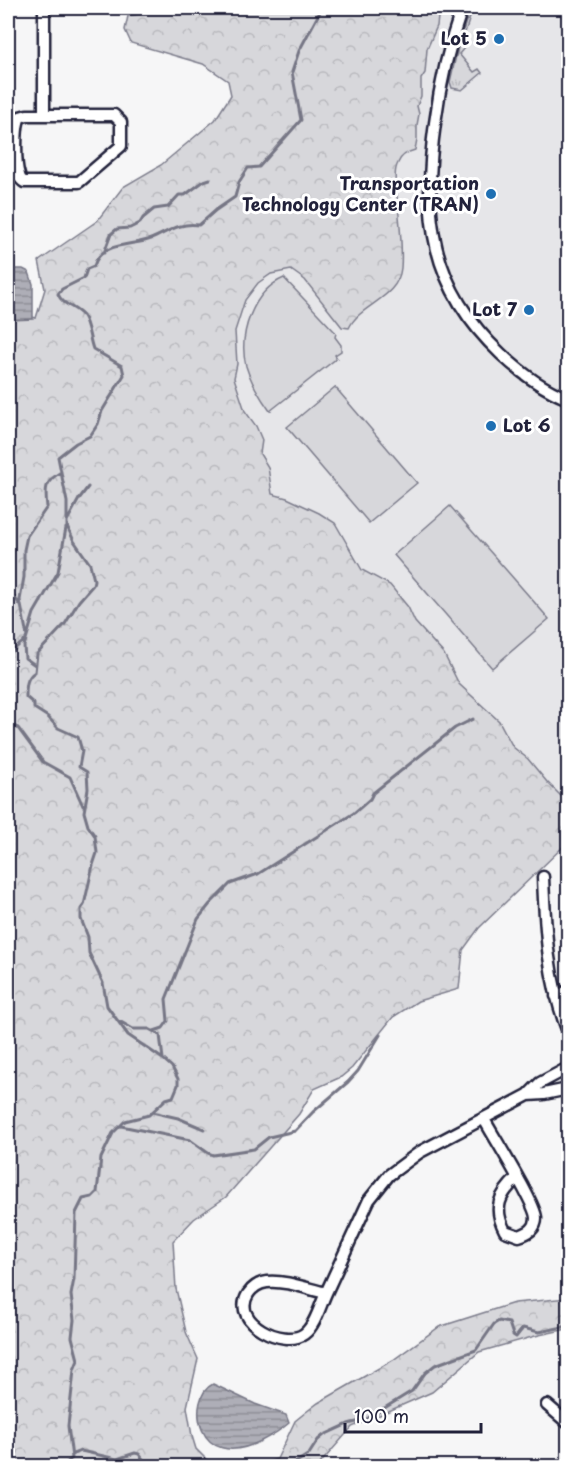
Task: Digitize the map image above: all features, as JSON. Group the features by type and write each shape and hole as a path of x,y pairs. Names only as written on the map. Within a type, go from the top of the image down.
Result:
{"street":[{"path":"44,8 44,115"},
{"path":"462,8 442,81 430,165 430,213 440,260 462,308 490,344 535,382 568,399"},
{"path":"44,115 114,115 121,122 121,146 79,182 24,182 18,172 17,123 22,116 44,115"},
{"path":"543,877 547,949 556,996 568,1032"},
{"path":"556,996 568,991"},
{"path":"326,1293 281,1283 263,1282 248,1294 244,1309 250,1322 284,1338 293,1339 305,1333 310,1328 369,1200 389,1175 420,1152 528,1095 540,1083 568,1068"},
{"path":"528,1095 568,1089"},
{"path":"484,1119 517,1178 535,1211 535,1225 531,1231 519,1236 506,1231 499,1214 501,1196 517,1178"},
{"path":"548,1405 568,1423"}],"shaded area":[{"path":"341,8 568,8 568,830 70,478"},
{"path":"8,269 23,269 29,272 33,284 33,319 8,319"},
{"path":"213,1384 255,1404 286,1415 289,1423 261,1441 239,1449 222,1448 210,1441 202,1430 199,1416 200,1403 205,1392"}],"green space":[{"path":"173,8 439,8 437,26 427,49 425,73 421,79 415,150 403,156 396,167 402,250 398,278 393,287 361,313 349,328 342,327 305,280 291,270 271,274 258,283 245,300 235,331 237,364 234,378 245,411 256,426 262,440 260,454 268,467 272,494 287,498 335,523 362,570 390,585 408,607 415,622 444,654 459,684 499,721 513,747 528,759 568,803 568,842 479,928 463,950 459,989 418,1001 393,1017 352,1068 341,1077 314,1089 299,1114 226,1197 194,1219 173,1241 176,1289 186,1332 198,1359 187,1407 192,1436 196,1449 207,1460 233,1466 8,1466 8,310 36,318 45,289 39,261 97,221 123,187 161,165 215,120 231,95 228,81 203,64 131,43 125,30 128,16"},
{"path":"470,8 473,8 462,42 465,47 459,54 474,72 479,69 482,73 462,90 452,88 450,82"},
{"path":"284,278 336,333 335,337 341,345 341,351 335,355 337,358 270,411 256,390 248,372 244,341 250,315 256,303 273,284"},
{"path":"335,387 417,483 369,523 287,427"},
{"path":"450,506 549,619 492,668 394,555"},
{"path":"568,1298 568,1329 479,1352 432,1392 352,1427 318,1466 239,1466 277,1459 295,1421 306,1412 393,1360 439,1327 514,1303"}],"waterway":[{"path":"63,1466 72,1458 68,1426 74,1370 78,1360 72,1337 74,1320 71,1295 74,1279 76,1213 83,1199 92,1197 97,1192 101,1158 113,1133 125,1121 149,1115 166,1099 173,1097 178,1079 172,1067 163,1059 128,1035 107,1006 103,983 89,953 88,937 81,919 81,909 97,853 95,836 88,826 84,812 88,789 87,772 79,767 82,751 78,737 58,728 48,717 34,708 34,704 26,697 26,686 28,679 35,672 37,654 65,624 79,601 93,585 94,580 90,564 67,526 67,502 58,457 76,443 90,436 124,375 122,366 93,349 83,316 63,301 58,294 62,289 84,278 87,269 94,266 97,258 110,249 151,239 180,226 199,225 235,197 239,182 248,168 259,167 301,120 292,72 299,51 322,8"},
{"path":"104,253 111,234 117,229 130,228 140,223 154,209 168,207 179,195 185,195 210,179"},
{"path":"27,636 20,600 24,577 24,550 27,536 47,507 47,486 51,479 61,472"},
{"path":"67,521 88,487"},
{"path":"35,665 25,658 24,646 34,613 58,572 66,528"},
{"path":"8,588 20,605"},
{"path":"8,655 26,639"},
{"path":"154,1031 163,1028 168,1021 166,999 198,919 230,884 258,874 354,813 370,799 373,793 455,728 473,719"},
{"path":"8,724 18,728 43,762 70,777 83,806"},
{"path":"121,1022 133,1029 149,1029 160,1035 163,1059"},
{"path":"121,1126 190,1140 213,1155 254,1149 269,1137 295,1131 358,1071 380,1035"},
{"path":"152,1112 178,1118 204,1129"},
{"path":"290,1466 309,1454 324,1435 348,1424 365,1420 412,1391 425,1373 435,1365 476,1350 494,1324 499,1321 509,1323 516,1337 523,1328 539,1332 568,1326"},
{"path":"73,1454 81,1451 117,1459 135,1453 139,1454 148,1466"}],"place":[{"name":"Lot 5","path":"499,39"},
{"name":"Transportation Technology Center (TRAN)","path":"491,194"},
{"name":"Lot 7","path":"529,310"},
{"name":"Lot 6","path":"491,426"}]}
